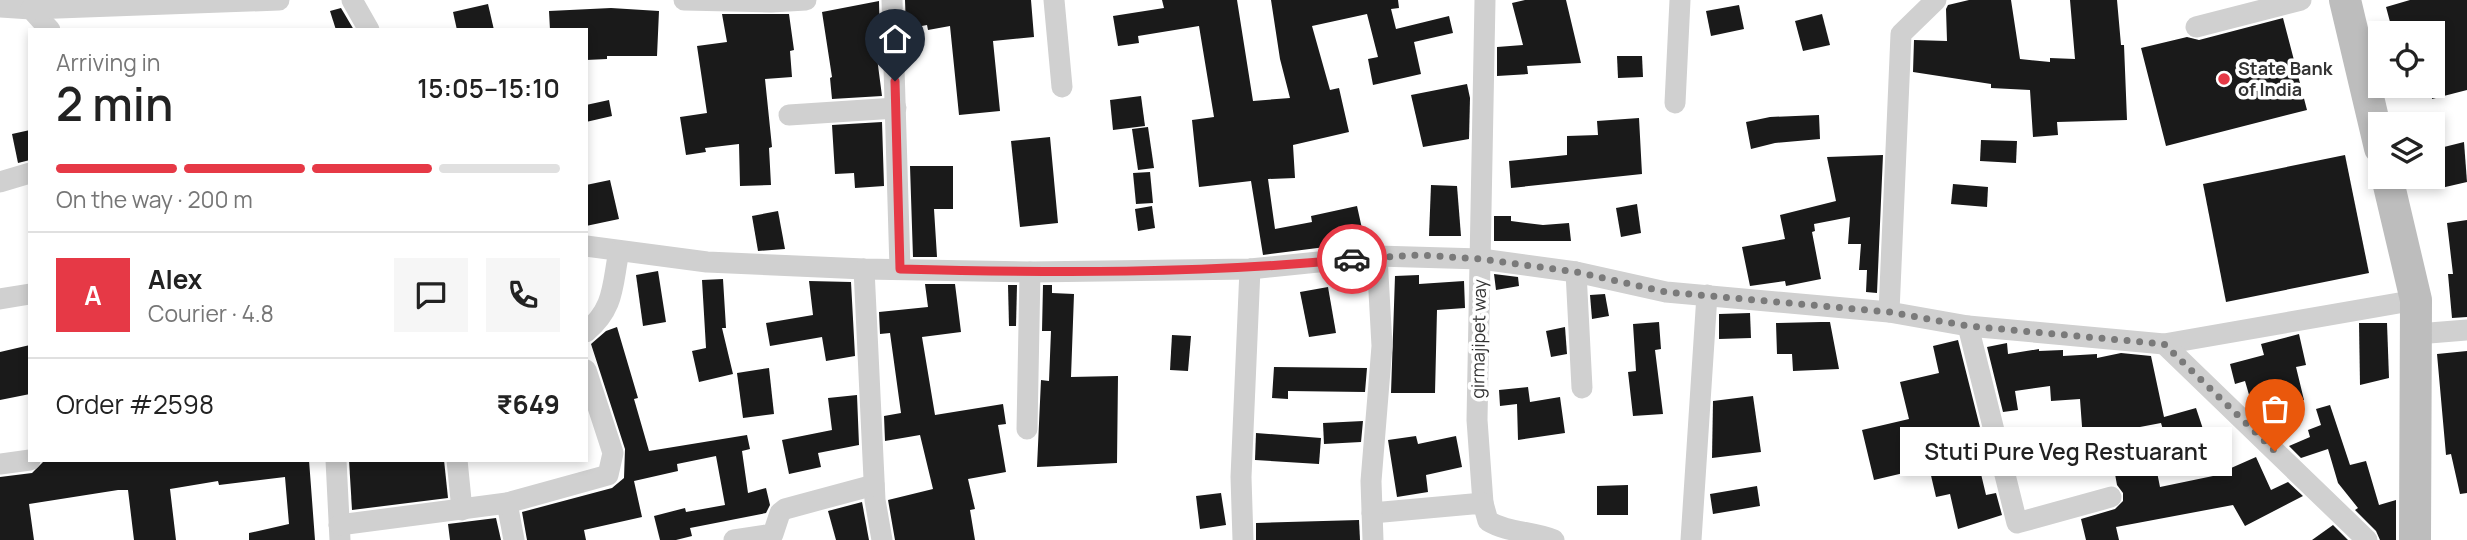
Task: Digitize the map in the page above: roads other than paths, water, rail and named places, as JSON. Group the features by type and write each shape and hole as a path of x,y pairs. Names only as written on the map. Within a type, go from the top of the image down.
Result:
{"street":[{"path":"0,7 31,9 279,0"},
{"path":"352,0 368,28"},
{"path":"684,0 806,0"},
{"path":"892,0 900,269"},
{"path":"1054,0 1062,86"},
{"name":"girmajipet way","path":"1483,503 1478,420 1485,0"},
{"path":"1675,103 1680,0"},
{"path":"1889,312 1900,33 1936,0"},
{"path":"2196,27 2301,0"},
{"path":"2345,0 2371,112"},
{"path":"31,9 48,28"},
{"path":"789,115 896,108"},
{"path":"0,182 28,174"},
{"path":"2390,189 2416,300 2414,540"},
{"path":"588,246 707,262 864,269 1030,272 1250,269 1377,256 1481,259 1576,272 1666,292 1889,312 1968,326 2164,344 2416,300"},
{"path":"588,330 603,318 608,306 619,251"},
{"path":"1373,540 1371,481 1382,346 1377,256"},
{"path":"864,269 874,485 882,540"},
{"path":"1243,540 1241,477 1250,269"},
{"path":"1027,429 1030,272"},
{"path":"1576,272 1583,388"},
{"path":"0,299 28,294"},
{"path":"1691,540 1707,295"},
{"path":"1968,326 2019,531 2111,497"},
{"path":"2417,334 2467,330"},
{"path":"2164,344 2367,540"},
{"path":"336,462 339,532 507,503 608,475 613,453 590,393"},
{"path":"0,464 28,460"},
{"path":"457,462 462,510"},
{"path":"734,540 773,534 780,513 785,509 874,485"},
{"path":"507,503 514,540"},
{"path":"1372,513 1483,503 1488,521 1500,528 1537,533 1554,540"}],"place":[{"name":"State Bank of India","path":"2224,79"},
{"name":"Stuti Pure Veg Restuarant","path":"2275,451"}]}
